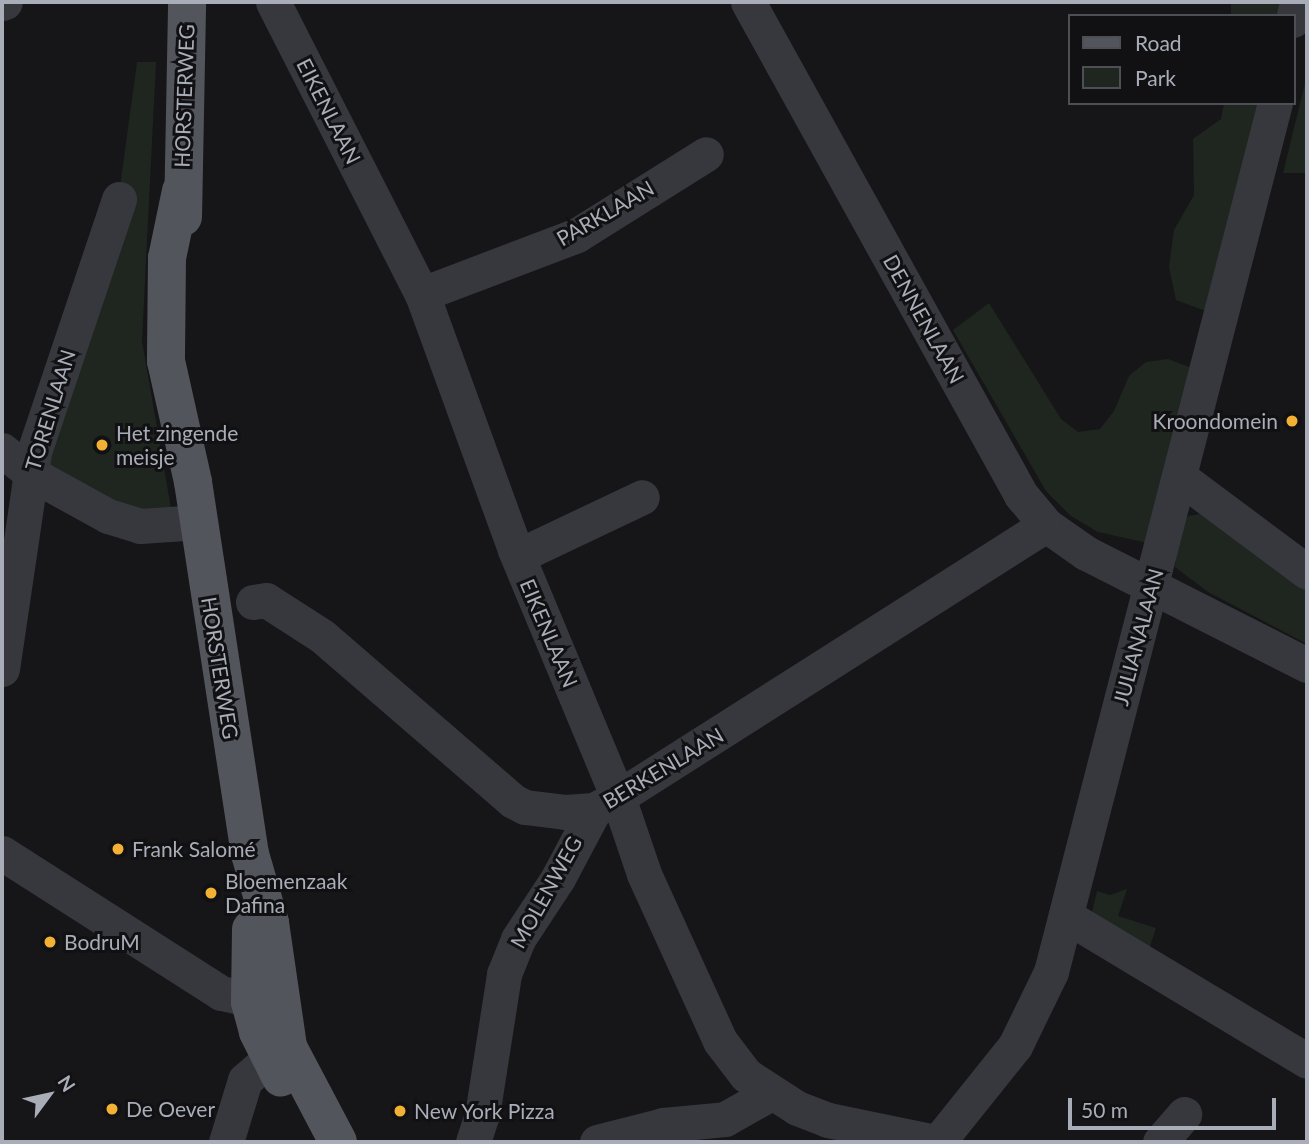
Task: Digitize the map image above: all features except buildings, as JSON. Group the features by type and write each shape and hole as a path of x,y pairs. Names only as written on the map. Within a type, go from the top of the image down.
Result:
{"main road":[{"name":"HORSTERWEG","path":"187,2 181,191 167,258 165,327 174,404 193,482 250,854 248,904 254,963 266,1004"},
{"path":"266,1004 269,1059 325,1142"},
{"path":"266,1004 292,1061 338,1142"}],"street":[{"name":"EIKENLAAN","path":"274,2 422,294 606,803 644,874 720,1041 746,1075 771,1093 828,1120 937,1142"},
{"name":"DENNENLAAN","path":"748,2 1020,495 1046,525 1086,553 1307,666"},
{"name":"JULIANALAAN","path":"937,1142 1015,1046 1034,1013 1066,916 1181,478 1274,105"},
{"name":"PARKLAAN","path":"422,294 576,235 706,154"},
{"name":"TORENLAAN","path":"2,669 13,517 30,473 119,199"},
{"path":"2,450 30,473 108,516 140,526 199,522"},
{"path":"1181,478 1307,572"},
{"path":"517,556 642,497"},
{"name":"BERKENLAAN","path":"253,602 266,600 322,636 513,801 544,811 606,803 1046,525"},
{"name":"MOLENWEG","path":"473,1142 482,1115 504,974 518,939 606,803"},
{"path":"2,853 192,976 266,1004"},
{"path":"1066,916 1307,1060"},
{"path":"226,1142 245,1080 269,1059"},
{"path":"597,1142 634,1131 725,1119 771,1093"},
{"path":"1160,1142 1184,1115"}],"green space":[{"path":"1231,2 1287,2 1287,14 1231,14"},
{"path":"137,62 156,62 142,341 171,508 140,518 43,467 120,187"},
{"path":"1307,75 1307,173 1283,173"},
{"path":"1224,105 1263,105 1214,314 1176,300 1169,267 1174,230 1194,195 1193,139 1221,119"},
{"path":"989,303 1061,419 1078,432 1100,429 1114,411 1129,376 1146,362 1168,359 1200,371 1148,543 1098,532 1071,516 1046,491 953,330"},
{"path":"1205,513 1307,584 1307,644 1208,592 1175,567 1179,528 1188,516"},
{"path":"1127,889 1118,916 1156,928 1147,955 1090,921 1097,891 1110,895"}],"place":[{"name":"Kroondomein","path":"1292,421"},
{"name":"Het zingende meisje","path":"102,445"},
{"name":"Frank Salomé","path":"118,849"},
{"name":"Bloemenzaak Dafina","path":"211,893"},
{"name":"BodruM","path":"50,942"},
{"name":"De Oever","path":"112,1109"},
{"name":"New York Pizza","path":"400,1111"}]}
